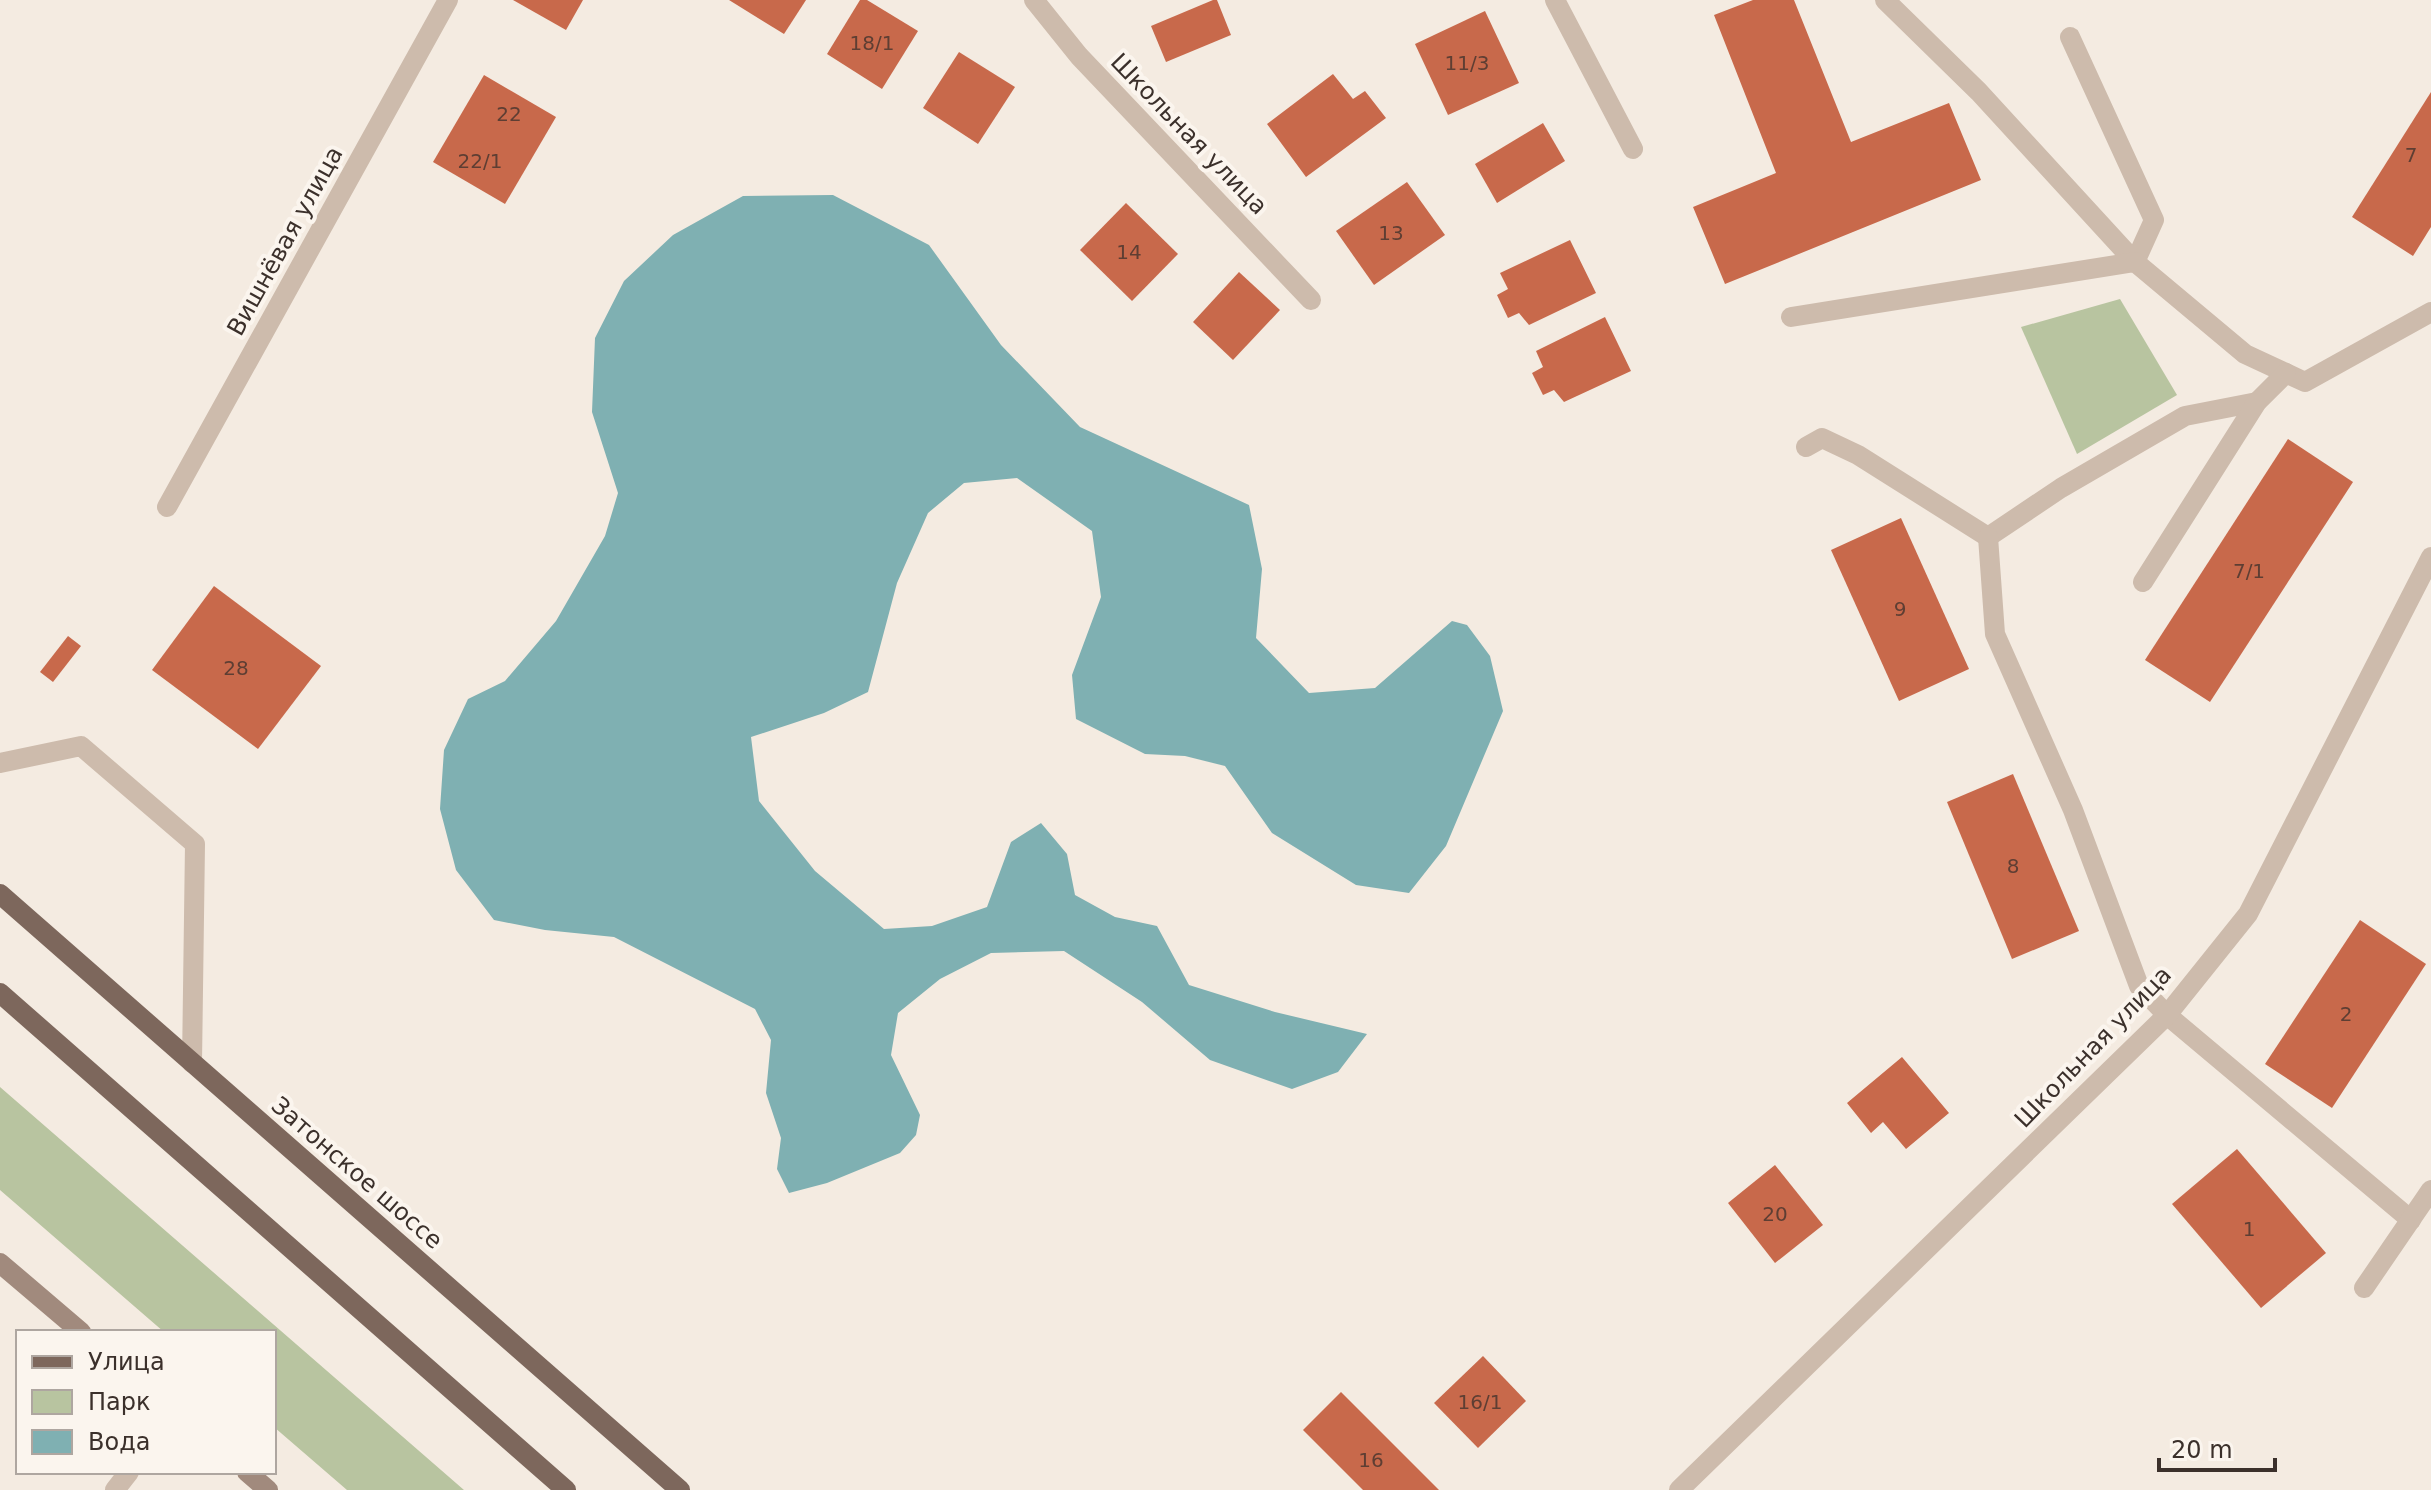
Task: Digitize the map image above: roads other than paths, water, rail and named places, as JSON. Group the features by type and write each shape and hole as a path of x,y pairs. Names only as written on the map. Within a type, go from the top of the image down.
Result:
{"main road":[{"name":"Затонское шоссе","path":"0,894 680,1490"},
{"path":"0,993 566,1490"},
{"path":"0,1263 79,1330"},
{"path":"249,1474 268,1490"}],"street":[{"name":"Вишнёвая улица","path":"167,507 448,0"},
{"name":"Школьная улица","path":"1034,0 1079,56 1311,300"},
{"path":"1555,0 1633,149"},
{"path":"1885,0 1979,92 2135,262 2245,354 2305,382 2431,312"},
{"path":"2070,37 2154,220 2135,262"},
{"path":"1791,317 2135,262"},
{"path":"2143,582 2257,402 2286,373"},
{"path":"1988,537 2061,488 2185,416 2257,402"},
{"path":"1806,447 1822,438 1858,455 1988,537"},
{"path":"1988,537 1995,634 2073,810 2139,986 2167,1015 2411,1220"},
{"name":"Школьная улица","path":"1679,1490 2167,1015 2248,914 2431,557"},
{"path":"0,763 81,746 195,844 192,1063"},
{"path":"2364,1288 2431,1190"},
{"path":"115,1490 127,1474"}],"water":[{"path":"833,195 929,245 1001,345 1080,427 1249,505 1262,569 1256,638 1309,693 1375,688 1452,621 1467,625 1490,656 1503,711 1446,846 1409,893 1356,885 1272,833 1225,766 1185,756 1145,754 1076,719 1072,675 1101,597 1092,531 1017,478 964,483 928,513 897,583 868,692 824,713 751,737 759,801 815,871 884,929 932,926 987,907 1011,842 1041,823 1067,854 1075,895 1115,917 1157,926 1189,985 1275,1012 1367,1034 1338,1072 1292,1089 1210,1060 1142,1002 1064,951 991,953 940,979 898,1013 891,1055 920,1115 916,1135 900,1153 827,1183 789,1193 777,1169 781,1138 766,1093 771,1040 755,1009 614,937 545,930 494,920 456,870 440,809 444,750 468,699 505,681 556,621 605,536 618,493 592,412 595,338 624,281 673,235 743,196"}]}
